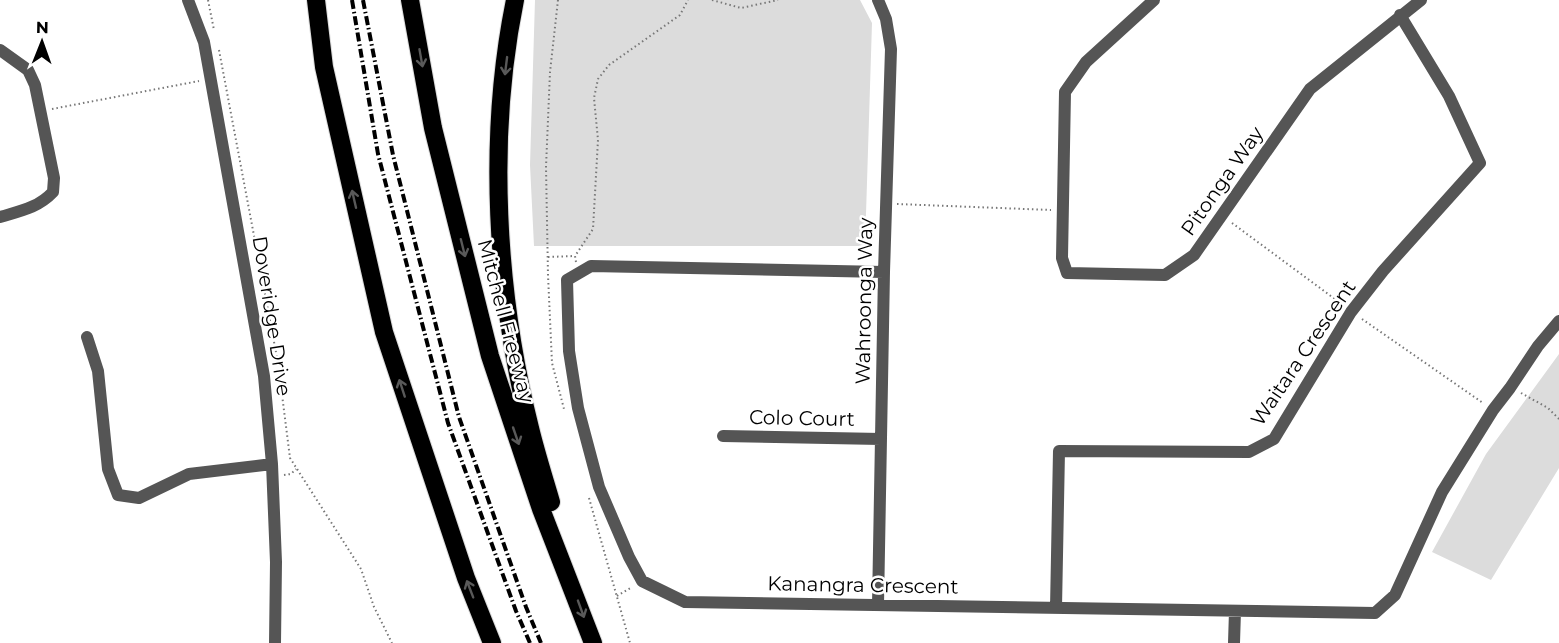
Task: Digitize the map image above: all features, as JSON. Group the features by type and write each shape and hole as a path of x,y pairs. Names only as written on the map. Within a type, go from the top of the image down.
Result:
{"highway":[{"path":"308,0 384,332 466,578 492,643"},
{"path":"316,0 324,67"},
{"name":"Mitchell Freeway","path":"411,0 433,128 490,356 541,508 593,643"},
{"path":"514,0 500,124 498,171 501,246 513,344 530,428 568,574"}],"street":[{"name":"Doveridge Drive","path":"188,0 204,42 264,376 272,464 276,562 274,643"},
{"name":"Wahroonga Way","path":"878,0 886,19 891,49 885,204 878,605"},
{"name":"Pitonga Way","path":"1154,0 1086,62 1065,92 1062,258 1067,273 1165,275 1194,255 1310,89 1421,0"},
{"name":"Waitara Crescent","path":"1056,608 1059,451 1249,452 1274,439 1351,312 1383,271 1480,163 1449,96 1400,15"},
{"path":"0,50 28,70 35,85 54,178 53,192 35,207 0,217"},
{"path":"642,581 629,557 599,487 578,408 569,351 567,280 591,266 884,272"},
{"name":"Kanangra Crescent","path":"642,581 685,602 1375,613 1395,595 1442,492 1493,410 1538,346 1559,321"},
{"path":"87,337 98,371 108,469 118,495 139,498 189,474 272,464"},
{"name":"Colo Court","path":"723,436 881,439"},
{"path":"1234,643 1235,611"}],"path":[{"path":"208,0 214,32"},
{"path":"578,273 575,256 593,229 598,140 594,98 598,79 609,65 680,15 688,0"},
{"path":"712,0 741,8 778,0"},
{"path":"219,47 278,363 290,458 361,569 374,607 392,643"},
{"path":"40,111 225,76"},
{"path":"885,204 1062,210"},
{"path":"548,257 575,256"},
{"path":"1510,388 1548,408 1559,419"},
{"path":"617,596 642,581"}],"shaded area":[{"path":"535,0 860,0 872,23 865,246 534,246 530,165"},
{"path":"1559,354 1559,468 1491,580 1432,552 1486,454"}],"railway":[{"path":"352,0 378,154 448,423 516,611 530,643"},
{"path":"363,0 393,155 459,417 526,607 541,643"}]}
